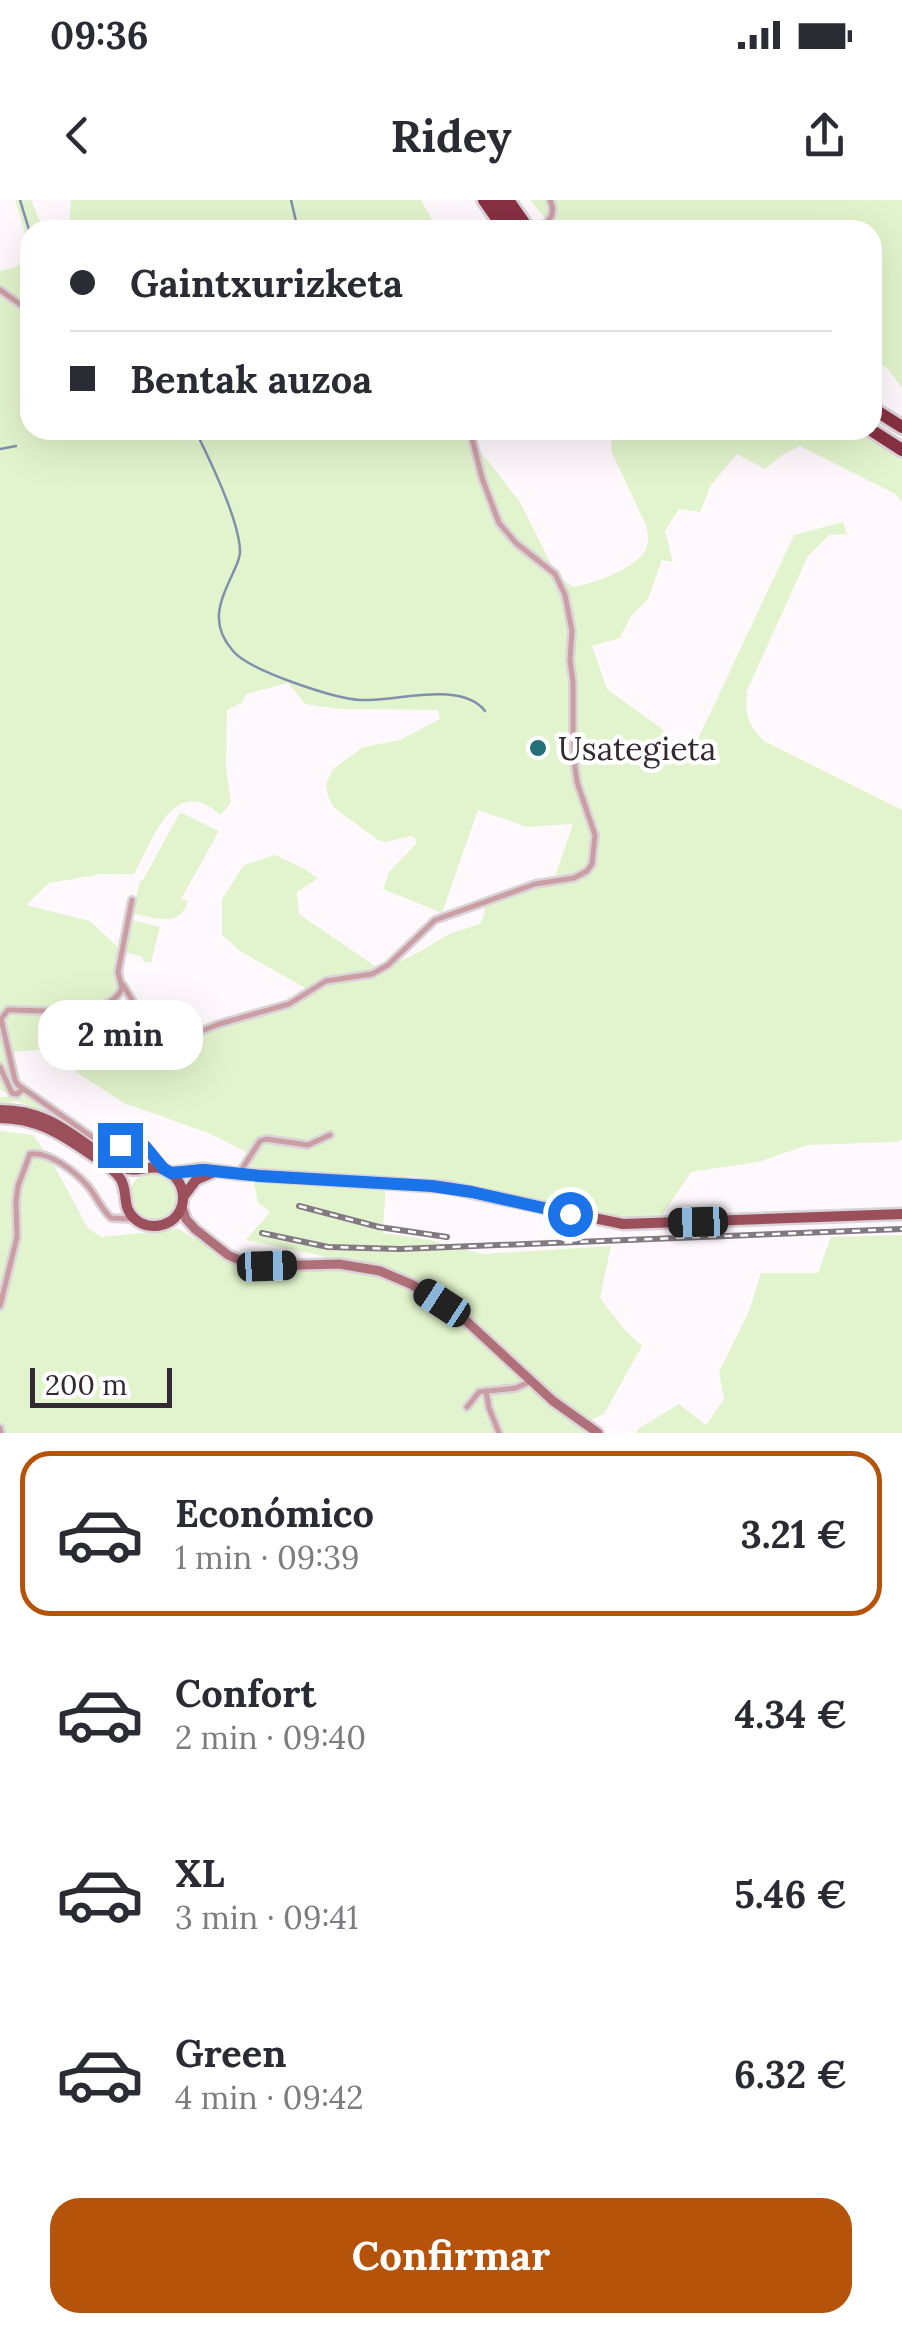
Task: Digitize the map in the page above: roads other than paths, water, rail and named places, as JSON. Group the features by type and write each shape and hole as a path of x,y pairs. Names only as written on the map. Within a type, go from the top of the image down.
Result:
{"main road":[{"path":"0,1110 29,1112 45,1118 122,1166 141,1170 198,1170 445,1188 623,1224 902,1214"},
{"path":"0,1118 28,1120 58,1132 116,1172 126,1190"},
{"path":"141,1170 131,1179 125,1200 132,1215 152,1226 176,1216 196,1180 218,1173"},
{"path":"168,1171 180,1184 188,1222 228,1255 252,1264 370,1268 413,1284 463,1318 568,1413 598,1433"},
{"path":"169,1222 195,1229"}],"street":[{"path":"132,900 118,972 135,1005 128,1026 141,1039 164,1046 219,1024 289,1004 326,982 372,974 388,965 435,920 535,884 581,875 592,864 595,835 575,767 572,632 565,595 555,574 516,543 499,523 472,440"},
{"path":"122,985 115,1000 89,1010 8,1010 0,1020 15,1080 23,1089 98,1141 142,1144 168,1171"},
{"path":"0,1068 12,1094 23,1089"},
{"path":"239,1174 260,1141 308,1145 330,1135"},
{"path":"141,1170 149,1162 150,1151"},
{"path":"0,1306 16,1237 18,1186 30,1154 37,1152 74,1173 111,1218 119,1220 132,1215"},
{"path":"119,1220 132,1215"},
{"path":"468,1407 478,1392 516,1388 531,1381"},
{"path":"486,1391 499,1433"}],"waterway":[{"path":"20,200 26,220"},
{"path":"291,200 296,220"},
{"path":"200,440 223,490 239,539 239,557 219,612 221,631 233,651 274,675 331,694 360,700 444,694 460,696 485,711"},
{"path":"0,449 16,446"}],"railway":[{"path":"299,1206 379,1227 447,1237"},
{"path":"262,1233 328,1247 400,1249 902,1229"}],"place":[{"name":"Usategieta","path":"538,748"}]}
